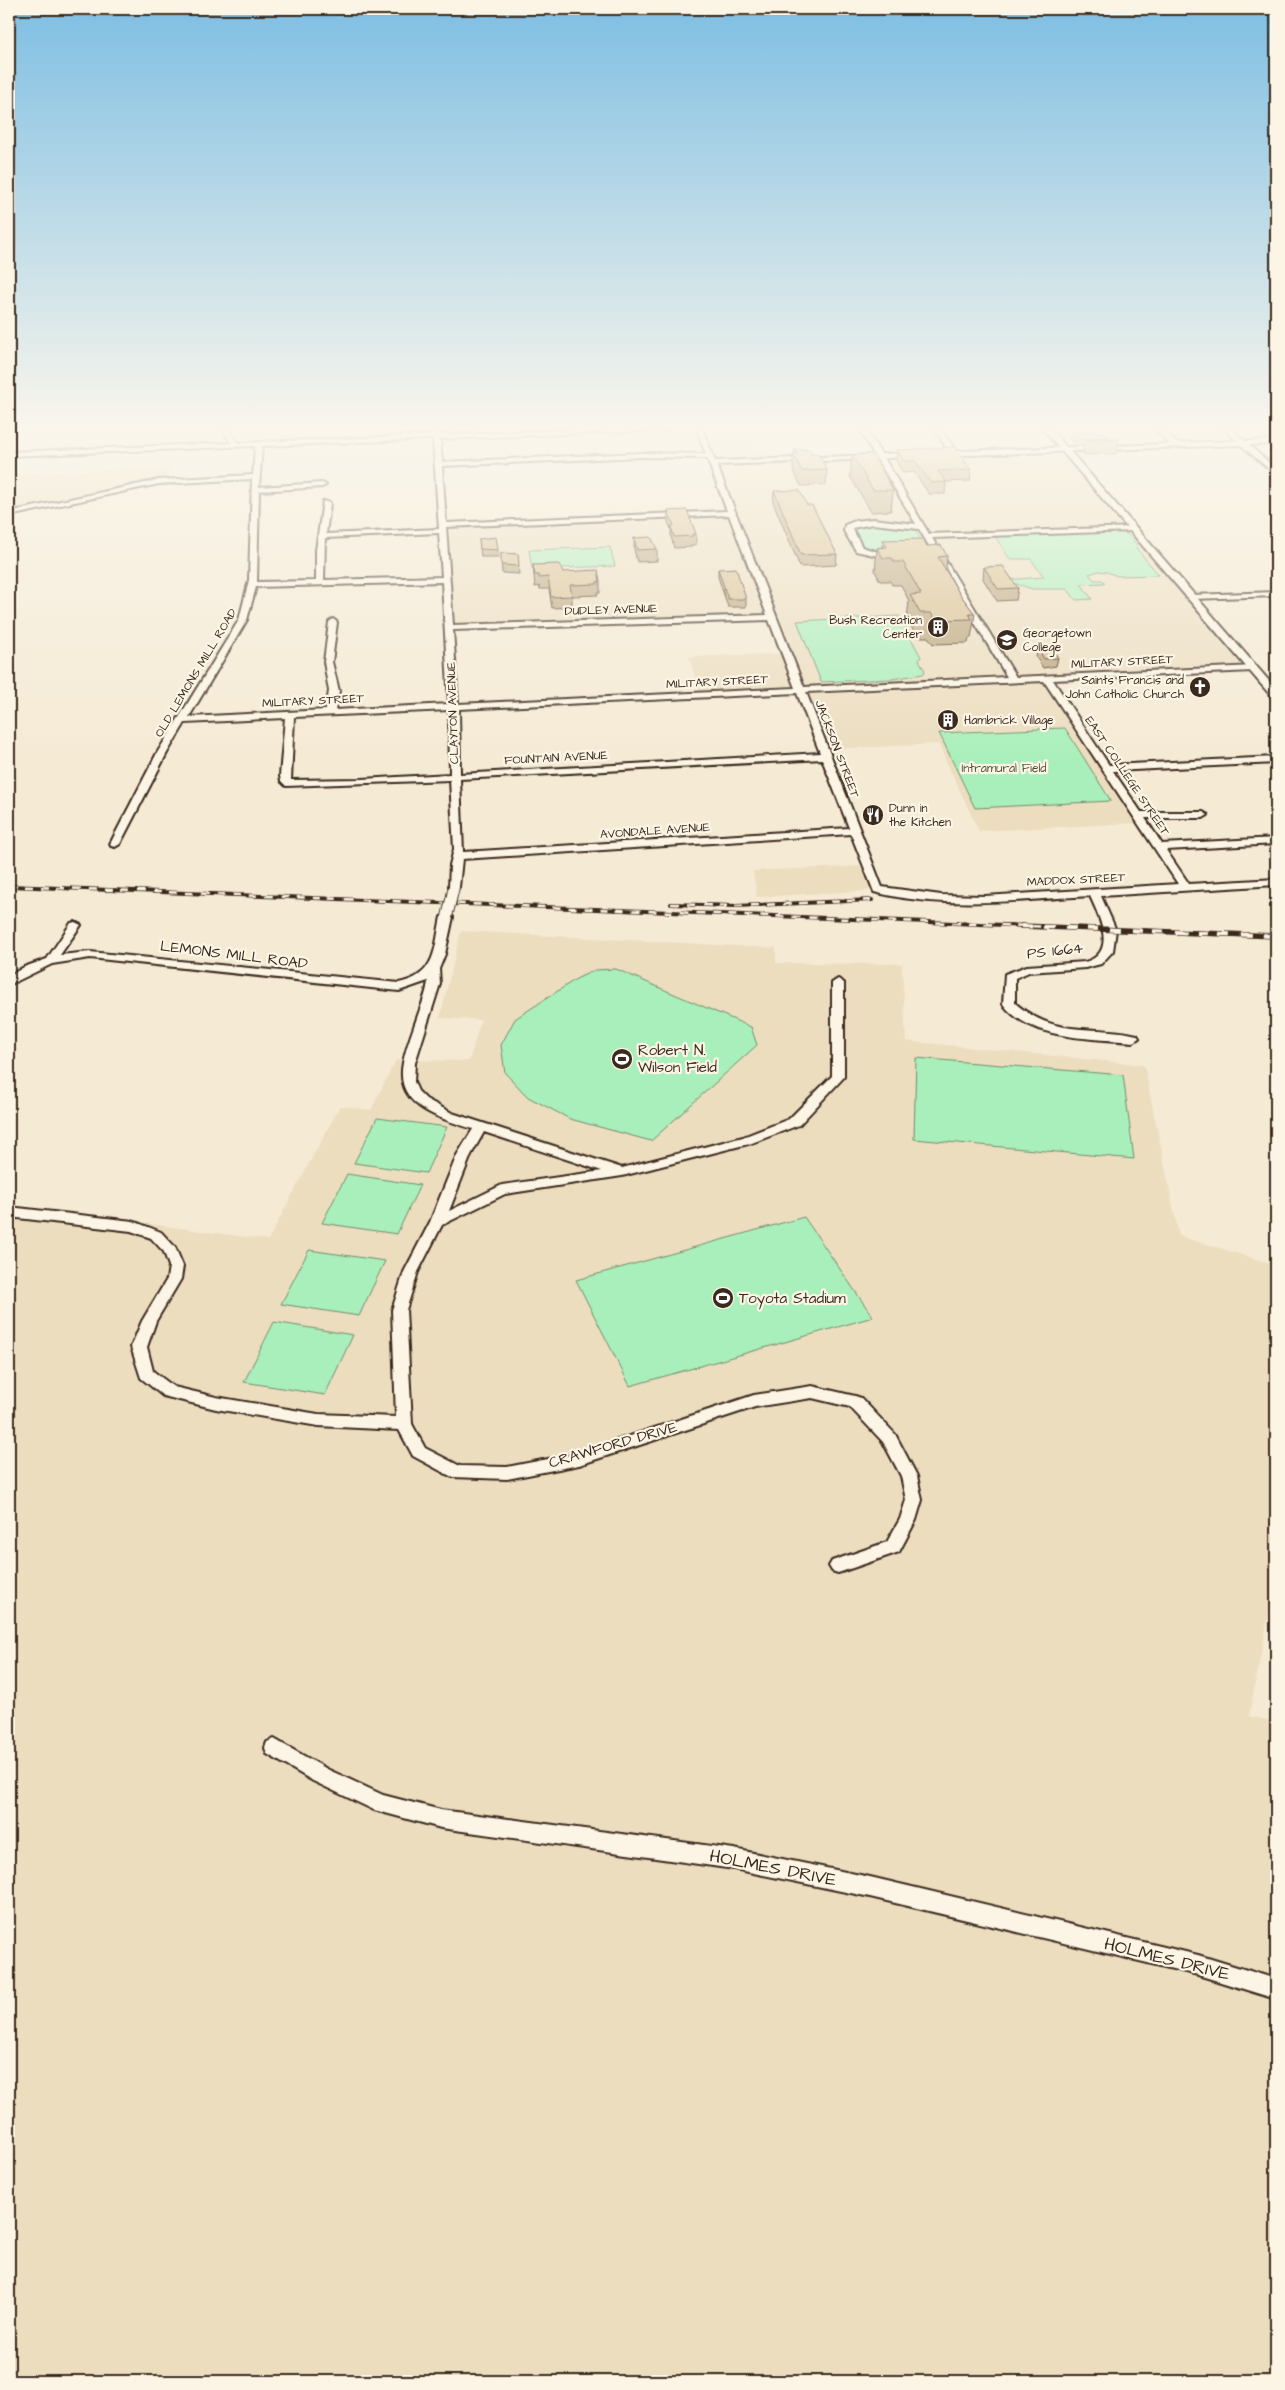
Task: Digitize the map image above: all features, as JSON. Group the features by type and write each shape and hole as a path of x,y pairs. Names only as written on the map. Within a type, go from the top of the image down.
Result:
{"main road":[{"path":"1142,540 1276,695"}],"street":[{"name":"OLD LEMONS MILL ROAD","path":"116,844 162,753 243,620 249,607 252,585 253,540"},
{"path":"320,583 322,540"},
{"name":"CLAYTON AVENUE","path":"434,970 454,887 457,856 454,708 444,540"},
{"name":"JACKSON STREET","path":"743,540 878,890"},
{"path":"852,540 856,547 862,551 878,554 907,549"},
{"path":"928,540 1013,680"},
{"path":"922,545 932,545"},
{"path":"252,585 446,580"},
{"path":"1192,597 1276,594"},
{"name":"DUDLEY AVENUE","path":"449,628 774,617"},
{"path":"330,713 334,691 328,662 333,622"},
{"name":"MILITARY STREET","path":"182,720 1253,668"},
{"name":"EAST COLLEGE STREET","path":"1047,678 1186,888"},
{"name":"FOUNTAIN AVENUE","path":"290,715 285,776 288,782 362,782 827,756"},
{"path":"1107,768 1276,760"},
{"path":"1138,815 1203,814"},
{"name":"AVONDALE AVENUE","path":"457,856 855,831"},
{"path":"1159,847 1276,841"},
{"name":"MADDOX STREET","path":"878,890 941,898 984,899 1276,882"},
{"name":"PS 1664","path":"1094,892 1110,930 1107,951 1097,962 1085,965 1027,969 1010,976 1009,1004 1020,1016 1045,1026 1081,1033 1133,1038"},
{"path":"51,961 75,925"},
{"name":"LEMONS MILL ROAD","path":"9,981 28,969 51,961 74,956 102,955 378,987 399,988 413,985"},
{"path":"413,985 426,979 434,970"},
{"path":"434,970 434,984 409,1063 408,1082 412,1092 421,1102 447,1116 622,1172"},
{"path":"437,1222 502,1190 622,1172 747,1140 794,1122 838,1077 838,983"},
{"path":"9,1212 133,1226 156,1235 170,1250 176,1266 174,1279 149,1322 139,1347 146,1374 169,1392 216,1404 318,1420 404,1424 399,1310 411,1272 437,1222 464,1154 481,1127"},
{"name":"CRAWFORD DRIVE","path":"404,1424 419,1452 458,1472 508,1473 579,1459 754,1402 812,1392 855,1402 889,1438 910,1476 914,1500 908,1520 892,1547 838,1566"},
{"name":"HOLMES DRIVE","path":"274,1748 320,1775 381,1804 441,1819 734,1859 870,1887 1188,1962 1276,1989"}],"shaded area":[{"name":"Georgetown College","path":"447,540 1138,540 1248,666 1041,676 1136,823 979,831 938,744 832,749 805,688 700,692 689,657 792,653 778,615 453,628"},
{"path":"868,866 878,890 757,897 753,871"},
{"path":"461,931 776,948 776,963 902,964 906,1041 1144,1065 1179,1236 1276,1265 1276,1577 1249,1716 1276,1722 1276,2381 9,2381 9,1205 268,1240 340,1106 371,1110 396,1060 469,1061 481,1020 440,1018"}],"green space":[{"path":"856,540 921,540 923,543 883,552 861,548"},
{"path":"997,540 1132,540 1138,546 1136,548 1159,575 1117,576 1099,571 1089,574 1094,580 1102,580 1105,583 1081,584 1092,599 1076,600 1067,589 1032,589 1005,580 1044,577 1031,559 1010,559"},
{"path":"610,547 615,566 532,569 529,550"},
{"path":"899,616 921,657 919,660 925,671 923,674 892,679 821,682 797,621"},
{"name":"Intramural Field","path":"1065,728 1111,801 975,808 939,733"},
{"name":"Robert N. Wilson Field","path":"616,969 751,1027 757,1045 651,1141 570,1119 528,1097 505,1073 501,1045 515,1019 576,979 595,970"},
{"path":"916,1058 1123,1075 1134,1159 914,1139"},
{"path":"377,1118 447,1127 426,1173 354,1163"},
{"path":"347,1174 420,1185 397,1234 322,1223"},
{"name":"Toyota Stadium","path":"804,1217 873,1317 630,1386 576,1280"},
{"path":"309,1250 385,1261 359,1316 281,1304"},
{"path":"274,1322 353,1335 325,1395 244,1382"}],"building":[{"path":"479,540 496,540 498,550 480,549"},
{"path":"634,540 652,540 657,549 637,550"},
{"path":"794,540 830,540 837,554 801,555"},
{"path":"883,540 923,540 927,546 941,545 947,556 938,557 959,593 975,614 969,614 972,619 936,620 931,613 920,613 910,595 921,594 903,562 894,562 892,558 883,558 877,548 887,547"},
{"path":"501,553 518,554 519,566 501,565"},
{"path":"559,564 563,572 598,570 600,581 597,584 570,585 572,596 551,597 548,577 539,578 539,575 535,575 533,565"},
{"path":"1003,566 1018,588 998,589 984,567"},
{"path":"736,568 746,599 728,599 718,569"},
{"path":"1052,648 1058,658 1044,659 1038,649"}],"railway":[{"path":"9,886 1053,927"},
{"path":"671,904 736,906 872,900"},
{"path":"1021,926 1276,936"}],"place":[{"name":"Bush Recreation Center","path":"938,627"},
{"name":"Georgetown College","path":"1007,640"},
{"name":"Saints Francis and John Catholic Church","path":"1200,687"},
{"name":"Hambrick Village","path":"948,720"},
{"name":"Dunn in the Kitchen","path":"873,815"},
{"name":"Robert N. Wilson Field","path":"622,1059"},
{"name":"Toyota Stadium","path":"723,1298"}]}
